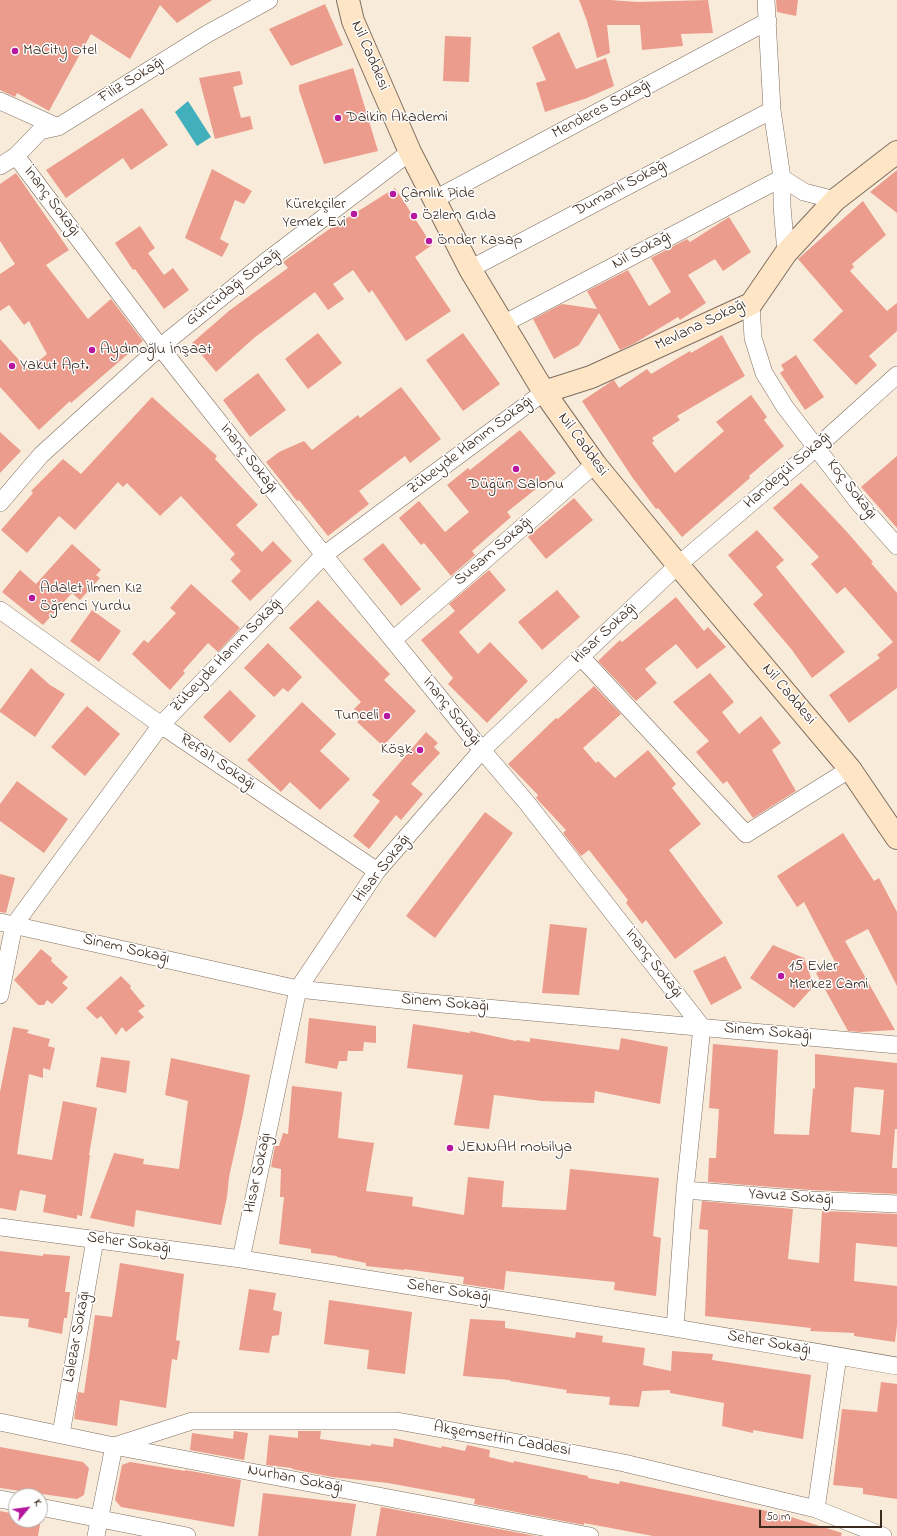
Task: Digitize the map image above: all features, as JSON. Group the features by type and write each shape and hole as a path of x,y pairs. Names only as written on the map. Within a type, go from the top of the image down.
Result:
{"street":[{"name":"Filiz Sokağı","path":"0,166 16,156 40,131 58,127 207,34 270,0"},
{"name":"Nil Caddesi","path":"348,0 353,21 410,152 436,199 470,269 544,392 595,464 678,566 850,768 897,838"},
{"path":"766,0 772,110 782,178 782,206 786,253"},
{"name":"Menderes Sokağı","path":"436,199 768,20"},
{"path":"0,102 58,127"},
{"name":"Dumanlı Sokağı","path":"470,269 772,110"},
{"name":"Gürcüdağı Sokağı","path":"0,503 41,455 160,347 264,263 410,152"},
{"name":"Mevlana Sokağı","path":"544,392 591,377 751,304 786,253 835,200 897,152"},
{"name":"İnanç Sokağı","path":"16,156 160,347 324,555 482,750 527,803 702,1027"},
{"path":"782,178 804,192 835,200"},
{"name":"Nil Sokağı","path":"503,324 782,178"},
{"name":"Koç Sokağı","path":"751,304 753,338 764,373 785,408 817,447 858,502 897,546"},
{"name":"Handegül Sokağı","path":"678,566 817,447 897,375"},
{"name":"Zübeyde Hanım Sokağı","path":"0,995 7,923 161,725 324,555 544,392"},
{"name":"Susam Sokağı","path":"393,640 595,464"},
{"name":"Hisar Sokağı","path":"241,1259 298,989 378,871 482,750 678,566"},
{"name":"Refah Sokağı","path":"0,610 161,725 378,871"},
{"path":"581,657 746,834 850,768"},
{"name":"Sinem Sokağı","path":"7,923 298,989 420,1002 897,1045"},
{"path":"675,1328 685,1190 702,1027"},
{"name":"Yavuz Sokağı","path":"685,1190 810,1200 897,1204"},
{"name":"Seher Sokağı","path":"0,1227 241,1259 675,1328 897,1366"},
{"name":"Lalezar Sokağı","path":"61,1434 95,1240"},
{"path":"816,1509 838,1356"},
{"name":"Akşemsettin Caddesi","path":"114,1446 192,1422 397,1421 624,1463 816,1509 883,1536"},
{"name":"Nurhan Sokağı","path":"0,1422 114,1446 590,1536"},
{"path":"96,1536 114,1446"},
{"path":"48,1509 187,1536"}],"water":[{"path":"188,101 211,137 197,146 175,112"}],"building":[{"path":"0,0 212,0 177,23 160,5 130,59 91,34 49,111 17,93 15,97 0,90"},
{"path":"579,0 638,2 708,0 713,33 681,34 683,46 642,50 640,25 607,25 610,53 597,58 587,21"},
{"path":"776,0 798,0 796,16 777,12"},
{"path":"325,4 343,45 291,66 269,29"},
{"path":"559,32 576,69 606,58 614,86 587,98 545,112 536,83 546,80 532,47"},
{"path":"445,36 471,37 469,82 443,81"},
{"name":"Daikin Akademi","path":"353,68 378,151 324,164 299,90 299,85"},
{"path":"240,71 243,84 233,87 241,118 250,116 253,129 215,139 199,78"},
{"path":"142,108 168,145 131,170 123,158 66,198 46,170"},
{"path":"212,169 252,191 244,204 235,200 220,239 229,244 222,257 185,238"},
{"path":"897,170 897,213 870,192"},
{"path":"16,173 69,250 46,265 88,319 111,299 143,341 71,403 70,401 39,430 0,387 0,339 28,370 47,354 29,321 24,325 9,305 0,311 0,274 15,264 0,241 0,184"},
{"path":"395,188 432,245 415,257 451,311 406,341 372,290 369,293 353,270 333,284 344,299 328,310 315,292 254,338 216,372 192,343 230,310 288,268 283,262 328,230"},
{"path":"863,201 886,235 852,264 854,267 850,271 887,311 897,303 897,331 869,356 877,365 856,385 813,340 843,311 798,259"},
{"path":"729,217 751,252 723,271 715,259 688,275 706,303 680,320 678,317 635,343 620,350 599,313 579,345 554,359 533,319 562,304 597,309 587,291 628,270 649,306 671,292 651,258 687,239 690,242"},
{"path":"140,226 155,248 148,253 164,275 173,268 189,290 164,309 135,269 133,270 115,243"},
{"path":"318,333 342,363 308,389 285,359"},
{"path":"463,333 500,384 463,411 426,360"},
{"path":"722,335 745,376 677,416 680,420 652,438 654,441 652,443 675,473 724,431 716,422 751,395 767,417 764,420 784,446 749,476 750,478 682,537 658,508 656,509 632,477 582,401 614,380 619,388 647,369 651,374 690,351 691,353"},
{"path":"796,355 824,397 805,410 780,373 784,370 781,365"},
{"path":"258,373 286,410 250,437 223,400"},
{"path":"401,387 441,439 410,463 405,456 359,491 369,504 328,536 299,500 297,501 266,462 279,452 304,441 312,450 358,415 360,418"},
{"path":"152,397 217,456 215,459 258,505 236,525 262,552 273,541 292,561 250,601 231,581 241,571 230,559 235,554 181,496 160,516 127,483 123,487 118,482 75,530 59,516 27,553 1,530 33,493 31,491 63,459 81,474"},
{"path":"520,430 556,473 507,512 511,517 472,551 475,555 451,576 424,543 421,545 399,518 419,501 445,532 469,512 447,485 468,468 470,470"},
{"path":"0,432 21,451 0,473"},
{"path":"897,456 897,528 861,487"},
{"path":"801,483 847,532 897,593 897,688 849,723 829,695 880,658 877,655 893,642 845,587 837,594 811,564 819,557 773,508"},
{"path":"574,498 593,520 546,559 528,537"},
{"path":"757,530 784,560 776,567 845,652 812,678 792,650 753,604 763,595 728,555"},
{"path":"383,543 421,589 401,606 363,559"},
{"path":"72,544 101,570 96,575 100,578 80,600 72,593 43,625 2,592 20,570 36,584"},
{"path":"489,570 506,590 459,632 478,654 490,642 528,681 487,723 448,684 453,678 421,640 455,611 449,604"},
{"path":"191,584 240,628 218,652 208,643 183,671 185,673 170,690 132,654 144,640 148,643 176,613 170,608"},
{"path":"557,590 580,617 542,650 518,622"},
{"path":"676,597 704,631 708,627 726,647 697,669 676,644 645,669 657,683 636,701 598,661 620,640 622,642"},
{"path":"318,600 390,674 384,680 416,711 383,746 357,722 362,717 354,709 361,702 289,628"},
{"path":"92,610 121,631 99,662 70,641"},
{"path":"268,643 302,677 288,692 283,688 274,697 244,668"},
{"path":"31,668 50,685 65,694 35,737 0,712"},
{"path":"710,673 734,702 722,712 739,734 761,716 781,743 772,750 796,791 753,818 727,781 723,784 696,752 709,741 673,702"},
{"path":"594,686 621,714 583,748 596,763 598,761 615,778 648,750 676,784 672,788 701,824 669,850 723,923 675,959 646,920 642,924 626,903 628,900 589,850 581,856 563,833 566,830 536,798 538,795 508,764 556,718 558,719"},
{"path":"230,690 256,716 230,743 203,717"},
{"path":"302,702 336,734 320,751 350,779 320,810 290,782 281,792 247,760"},
{"path":"87,706 120,734 85,776 51,747"},
{"path":"426,732 438,743 434,747 440,753 411,784 423,794 401,820 396,815 369,849 353,836 380,801 372,795"},
{"path":"17,781 68,819 44,853 0,821 0,804"},
{"path":"485,812 513,833 435,938 406,916"},
{"path":"843,833 874,881 879,878 897,912 897,986 868,929 845,941 895,1030 861,1032 848,1031 816,973 835,962 804,902 797,907 777,876"},
{"path":"0,874 15,878 6,913 0,912"},
{"path":"550,924 587,928 579,995 542,993"},
{"name":"15 Evler Merkez Cami","path":"773,945 804,958 814,986 794,1008 750,978"},
{"path":"41,949 52,958 51,961 68,977 62,983 68,988 52,1004 47,1000 44,1005 38,1005 14,980"},
{"path":"725,956 742,988 711,1005 693,971"},
{"path":"121,976 131,986 130,988 145,1006 138,1011 144,1017 126,1032 122,1027 116,1035 101,1016 97,1019 86,1008"},
{"path":"309,1018 376,1026 376,1043 364,1042 363,1051 348,1051 347,1061 339,1061 337,1069 305,1063"},
{"path":"413,1024 470,1033 470,1031 516,1041 530,1042 530,1038 619,1050 621,1038 668,1047 660,1104 595,1091 594,1103 542,1101 494,1095 489,1129 454,1125 463,1075 407,1068"},
{"path":"13,1027 29,1030 27,1033 50,1039 48,1046 55,1048 50,1070 43,1068 43,1078 29,1074 17,1154 52,1160 63,1101 97,1108 89,1155 82,1216 77,1215 77,1219 43,1212 46,1195 20,1190 16,1211 0,1208 0,1092"},
{"path":"713,1044 778,1050 774,1134 809,1135 813,1088 815,1089 815,1054 897,1063 897,1129 895,1129 892,1168 897,1168 897,1194 811,1190 708,1182 709,1158 716,1158 719,1109 709,1108","holes":["854,1088 884,1090 880,1135 851,1132"]},
{"path":"101,1057 130,1061 126,1093 96,1087"},
{"path":"171,1058 250,1075 229,1177 227,1197 221,1225 136,1210 134,1227 90,1218 114,1153 144,1159 143,1164 179,1169 188,1101 165,1095"},
{"path":"292,1086 342,1092 338,1138 374,1143 366,1191 413,1197 412,1206 464,1215 468,1177 504,1181 502,1207 566,1210 570,1169 659,1178 653,1236 661,1238 656,1296 614,1290 615,1282 506,1271 504,1290 463,1284 464,1277 404,1269 366,1266 366,1263 337,1256 311,1253 311,1249 279,1244 284,1197 280,1197 281,1169 271,1167 275,1146 279,1146 283,1133 288,1134"},
{"path":"702,1201 793,1209 788,1259 819,1263 822,1211 897,1214 897,1247 856,1243 854,1281 897,1286 897,1325 895,1342 854,1336 854,1333 810,1331 811,1328 705,1316 708,1230 699,1229"},
{"path":"0,1251 43,1256 43,1254 70,1256 65,1292 70,1292 67,1318 64,1318 62,1334 28,1327 29,1319 0,1316"},
{"path":"120,1263 184,1274 176,1340 180,1341 177,1360 172,1359 166,1408 120,1400 117,1426 74,1419 78,1392 84,1393 95,1315 112,1317"},
{"path":"249,1289 276,1293 273,1310 282,1312 279,1335 272,1336 269,1353 239,1350"},
{"path":"329,1300 412,1312 405,1374 367,1369 369,1350 324,1344"},
{"path":"470,1319 505,1321 505,1328 575,1338 576,1332 603,1336 602,1342 645,1348 643,1365 671,1371 672,1351 713,1354 712,1360 811,1375 803,1439 753,1430 753,1433 722,1426 724,1403 670,1393 670,1390 642,1391 639,1407 609,1405 610,1397 566,1393 567,1390 510,1380 463,1376"},
{"path":"881,1382 897,1384 897,1499 863,1494 863,1488 833,1485 842,1409 877,1412"},
{"path":"234,1431 248,1433 244,1460 190,1450 192,1433 233,1439"},
{"path":"298,1431 321,1431 320,1439 371,1446 371,1444 393,1447 394,1438 441,1448 442,1446 465,1451 467,1445 490,1450 489,1457 513,1463 514,1461 619,1484 620,1481 767,1511 842,1533 841,1536 653,1536 584,1523 584,1525 474,1504 475,1499 388,1483 332,1477 292,1468 266,1465 269,1435 298,1438"},
{"path":"0,1447 83,1462 89,1468 84,1495 77,1499 48,1495 48,1488 0,1488"},
{"path":"130,1462 241,1480 234,1527 121,1507 115,1500 122,1465"},
{"path":"263,1493 356,1504 351,1536 258,1536"},
{"path":"381,1507 392,1509 536,1536 376,1536"},
{"path":"0,1511 8,1512 8,1528 39,1528 38,1536 0,1536"}],"place":[{"name":"MaCity Otel","path":"15,51"},
{"name":"Daikin Akademi","path":"338,118"},
{"name":"Çamlık Pide","path":"393,194"},
{"name":"Kürekçiler Yemek Evi","path":"354,214"},
{"name":"Özlem Gıda","path":"414,216"},
{"name":"Önder Kasap","path":"429,241"},
{"name":"Aydınoğlu İnşaat","path":"92,350"},
{"name":"Yakut Apt.","path":"12,366"},
{"name":"Düğün Salonu","path":"516,469"},
{"name":"Adalet İlmen Kız Öğrenci Yurdu","path":"32,598"},
{"name":"Tunceli","path":"387,716"},
{"name":"Köşk","path":"420,750"},
{"name":"15 Evler Merkez Cami","path":"781,976"},
{"name":"JENNAH mobilya","path":"450,1148"}]}
